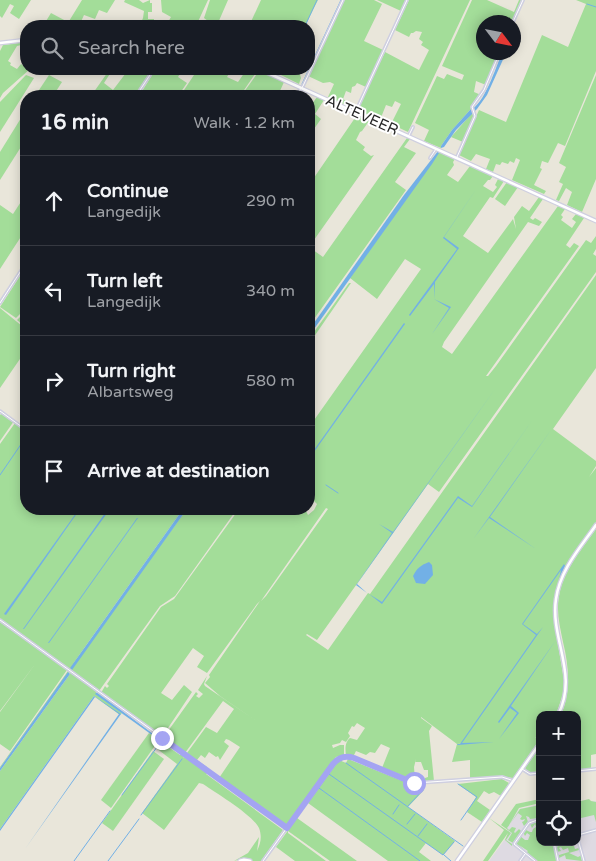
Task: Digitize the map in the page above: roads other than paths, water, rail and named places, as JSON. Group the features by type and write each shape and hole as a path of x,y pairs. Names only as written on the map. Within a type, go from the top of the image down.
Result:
{"main road":[{"path":"240,861 250,861"}],"street":[{"path":"315,59 343,0"},
{"path":"356,112 407,0"},
{"path":"516,15 522,0"},
{"path":"0,43 20,41"},
{"path":"457,158 474,118 472,106 484,90 497,60"},
{"path":"140,90 150,75"},
{"name":"ALTEVEER","path":"272,75 306,90"},
{"path":"301,88 307,75"},
{"name":"ALTEVEER","path":"315,94 596,221"},
{"path":"408,136 413,127"},
{"path":"430,158 437,149"},
{"path":"0,302 20,272"},
{"path":"0,412 20,426"},
{"path":"560,711 565,697 567,682 555,612 558,591 565,571 596,526"},
{"path":"0,620 287,828"},
{"path":"457,861 536,748"},
{"path":"263,861 334,763 343,757 354,758 416,783 502,777 513,781"},
{"path":"521,769 529,773 536,773"},
{"path":"581,771 596,770"},
{"path":"535,861 514,844 528,823 536,820"},
{"path":"581,835 596,830"},
{"path":"555,846 558,861"},
{"path":"580,846 584,861"},
{"path":"520,861 525,854"}],"water":[{"path":"499,60 503,60 487,95 477,109 456,130 444,147 441,148 452,130 480,101"},
{"path":"438,151 439,153 432,164 315,328 315,321 404,195"},
{"path":"477,188 444,237 459,248 435,282 434,299 434,284 409,315 457,249 443,238"},
{"path":"434,299 451,307 432,334 449,308"},
{"path":"404,323 315,451 315,449"},
{"path":"495,389 357,584 367,593 356,585 392,533 379,524 393,532"},
{"path":"533,419 472,507 458,498 382,604 369,594 382,602 458,496 472,506"},
{"path":"551,430 490,517 536,549 489,518 474,538"},
{"path":"75,515 76,515 6,615 4,614"},
{"path":"104,515 106,515 24,629"},
{"path":"179,515 183,515 72,670 70,668"},
{"path":"137,518 138,518 48,643"},
{"path":"429,562 432,565 433,575 425,584 416,583 413,576 420,567"},
{"path":"564,564 565,566 559,580 561,570 523,624 537,634 543,627 462,743 494,742 458,745 536,635 522,624"},
{"path":"556,640 511,706 519,713 499,739 517,713 510,708 498,722"},
{"path":"68,672 70,674 0,771 0,768"},
{"path":"97,692 160,739 95,694"},
{"path":"94,696 121,714 25,849 119,714 95,697 0,831 0,829"}],"waterway":[{"path":"308,20 317,0"},
{"path":"315,56 341,0"},
{"path":"587,4 596,7"},
{"path":"302,84 306,75"},
{"path":"0,475 20,446"},
{"path":"326,485 338,493"},
{"path":"122,795 160,743"},
{"path":"141,815 182,759"},
{"path":"346,763 463,846"},
{"path":"329,774 443,855 454,842"},
{"path":"458,784 477,797 461,820"},
{"path":"319,788 420,861"},
{"path":"408,806 423,790"},
{"path":"393,814 399,805"},
{"path":"74,861 110,811"},
{"path":"407,824 415,814"},
{"path":"108,861 139,819"},
{"path":"418,836 427,824"},
{"path":"444,855 451,861"}]}
